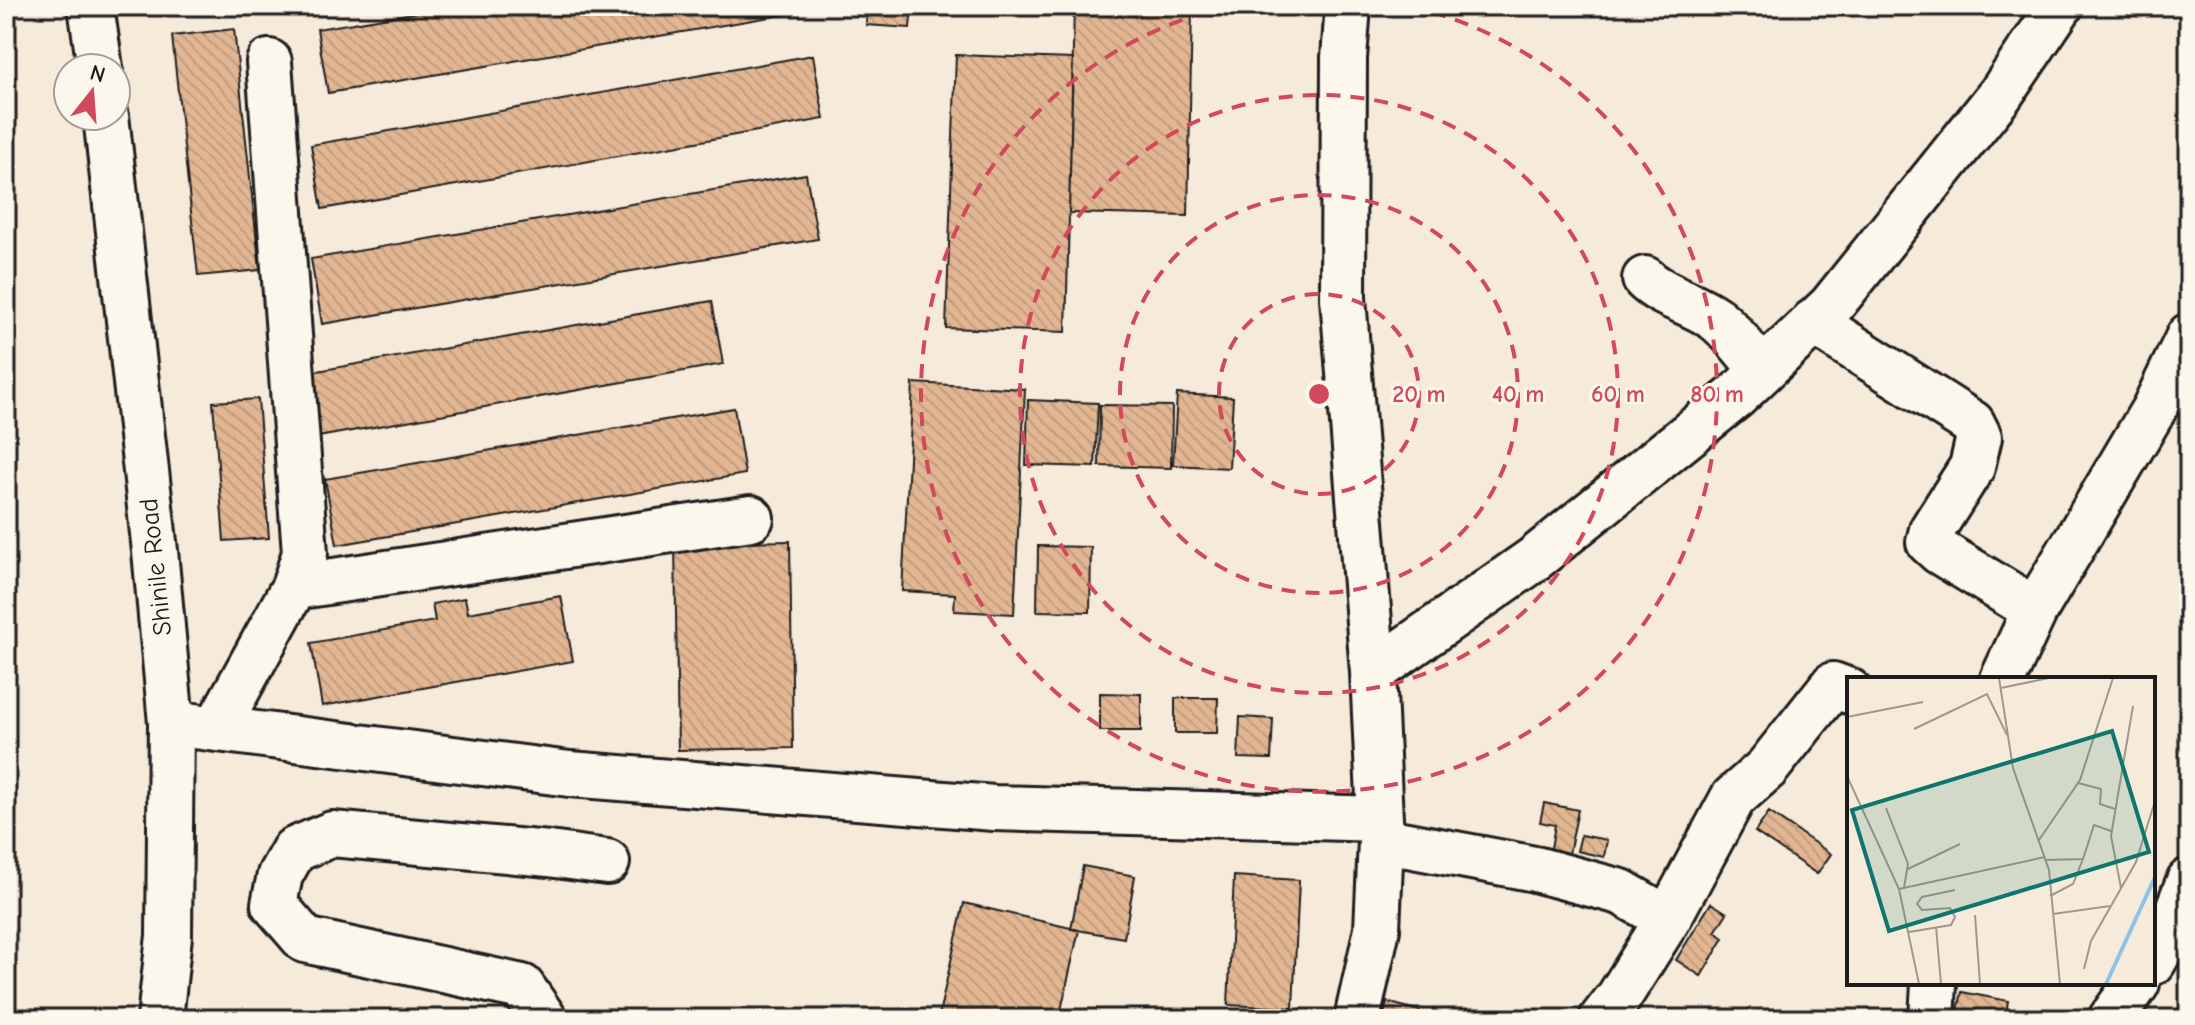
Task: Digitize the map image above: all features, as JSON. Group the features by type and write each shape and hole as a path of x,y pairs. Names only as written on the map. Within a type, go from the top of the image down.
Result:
{"street":[{"path":"91,6 98,52"},
{"path":"1348,6 1344,58 1343,298 1373,672 1380,830 1377,929 1357,1019"},
{"path":"1373,672 1533,560 1735,397 1831,306 2000,95 2060,6"},
{"path":"216,729 294,587 305,553 269,62"},
{"name":"Shinile Road","path":"108,132 171,723 169,936 160,1019"},
{"path":"1645,279 1656,290 1684,299 1718,320 1762,370"},
{"path":"1813,322 1972,423 1979,437 1972,467 1932,530 1929,542 1940,552 2035,610"},
{"path":"2004,677 2035,610 2154,409 2189,336"},
{"path":"294,587 751,518"},
{"path":"1602,1019 1668,919 1733,798 1767,768 1833,685 1847,690"},
{"path":"171,723 570,774 947,804 1380,830 1621,892 1668,919"},
{"path":"544,1019 522,987 305,940 274,904 280,875 294,850 332,834 607,862"},
{"path":"2155,959 2166,940 2189,881"},
{"path":"1932,1019 1934,985"},
{"path":"2111,1019 2136,985"}],"building":[{"path":"455,6 828,7 328,93 317,29"},
{"path":"867,6 912,6 910,28 866,25"},
{"path":"1074,6 1192,6 1188,216 1069,213"},
{"path":"234,29 260,270 198,276 172,36"},
{"path":"813,55 824,119 322,209 311,145"},
{"path":"956,55 1073,59 1066,332 946,328"},
{"path":"806,174 818,239 322,324 311,259"},
{"path":"712,301 723,364 318,437 306,373"},
{"path":"913,383 1025,389 1014,614 954,611 955,594 902,591"},
{"path":"1177,394 1233,397 1229,468 1173,465"},
{"path":"258,399 269,538 224,541 213,402"},
{"path":"1028,400 1098,403 1095,467 1026,465"},
{"path":"1100,405 1172,406 1171,468 1099,466"},
{"path":"734,408 745,474 337,545 325,479"},
{"path":"790,541 793,748 678,750 675,543"},
{"path":"1038,546 1091,547 1090,612 1037,611"},
{"path":"561,596 573,661 322,706 311,643 435,621 432,604 465,598 468,613"},
{"path":"1100,693 1141,694 1141,731 1100,731"},
{"path":"1175,698 1218,698 1217,733 1175,733"},
{"path":"1240,717 1273,719 1271,759 1238,758"},
{"path":"1544,803 1578,810 1567,863 1549,860 1555,825 1540,822"},
{"path":"1769,812 1831,854 1817,874 1755,832"},
{"path":"1581,835 1607,840 1604,857 1577,851"},
{"path":"1083,866 1135,876 1124,938 1071,929"},
{"path":"1234,876 1299,880 1293,1008 1228,1005"},
{"path":"964,903 1079,930 1059,1019 938,1019"},
{"path":"1711,903 1727,913 1715,932 1724,938 1701,976 1676,960"},
{"path":"1962,992 2008,1001 2005,1019 1956,1019"},
{"path":"1387,1002 1420,1011 1418,1019 1383,1019"}]}
